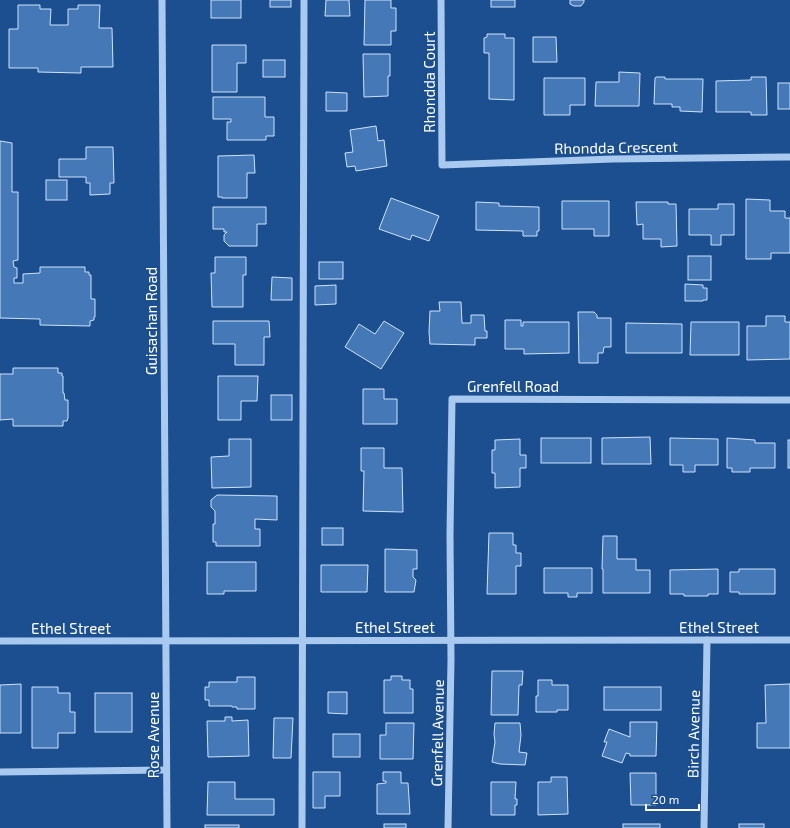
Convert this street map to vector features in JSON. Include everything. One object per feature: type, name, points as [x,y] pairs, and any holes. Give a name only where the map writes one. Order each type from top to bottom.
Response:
[{"type":"street","name":"Guisachan Road","points":[[162,0],[166,641]]},
{"type":"street","points":[[302,828],[304,0]]},
{"type":"street","name":"Rhondda Court","points":[[441,0],[442,165]]},
{"type":"street","name":"Rhondda Crescent","points":[[442,165],[613,159],[790,157]]},
{"type":"street","name":"Grenfell Road","points":[[451,640],[452,399],[790,400]]},
{"type":"street","name":"Grenfell Avenue","points":[[448,828],[451,640]]},
{"type":"street","name":"Birch Avenue","points":[[704,828],[707,640]]},
{"type":"street","name":"Ethel Street","points":[[0,641],[790,640]]},
{"type":"street","name":"Rose Avenue","points":[[166,641],[167,828]]},
{"type":"street","points":[[0,772],[166,770]]},
{"type":"building","points":[[211,0],[241,0],[241,18],[211,18]]},
{"type":"building","points":[[270,0],[291,0],[291,7],[270,7]]},
{"type":"building","points":[[326,0],[349,0],[350,16],[325,16]]},
{"type":"building","points":[[365,0],[391,0],[391,8],[396,8],[396,31],[391,31],[391,45],[364,45]]},
{"type":"building","points":[[491,0],[515,0],[515,7],[491,7]]},
{"type":"building","points":[[570,0],[584,0],[584,2],[581,6],[574,6],[570,4]]},
{"type":"building","points":[[18,5],[40,5],[40,9],[51,9],[50,25],[68,25],[68,9],[78,9],[78,5],[100,5],[99,28],[112,28],[113,67],[81,67],[81,73],[38,72],[38,68],[9,68],[9,29],[18,29]]},
{"type":"building","points":[[487,34],[505,34],[505,38],[514,38],[514,100],[489,99],[489,53],[484,53],[484,38],[487,37]]},
{"type":"building","points":[[533,37],[556,37],[557,62],[533,62]]},
{"type":"building","points":[[212,45],[246,45],[246,63],[237,63],[237,92],[212,92]]},
{"type":"building","points":[[363,54],[390,54],[388,96],[364,97]]},
{"type":"building","points":[[263,60],[285,60],[285,77],[263,77]]},
{"type":"building","points":[[619,72],[640,73],[639,106],[595,106],[596,82],[619,82]]},
{"type":"building","points":[[656,77],[665,77],[665,79],[703,79],[702,112],[680,111],[680,107],[672,107],[672,104],[654,104]]},
{"type":"building","points":[[751,77],[766,77],[767,115],[751,115],[751,112],[716,112],[716,81],[751,80]]},
{"type":"building","points":[[544,78],[585,78],[585,105],[570,105],[570,115],[544,115]]},
{"type":"building","points":[[778,83],[790,83],[790,109],[778,109]]},
{"type":"building","points":[[326,92],[347,93],[347,111],[326,111]]},
{"type":"building","points":[[213,97],[265,97],[265,117],[274,117],[274,136],[266,136],[266,140],[227,140],[227,122],[231,122],[231,119],[213,119]]},
{"type":"building","points":[[376,126],[378,141],[384,140],[387,166],[356,171],[355,166],[347,167],[345,153],[353,152],[350,130]]},
{"type":"building","points":[[0,141],[12,143],[12,192],[18,192],[18,260],[13,261],[14,267],[17,268],[17,278],[14,278],[14,283],[23,283],[23,274],[40,273],[40,267],[85,267],[85,272],[89,272],[89,275],[91,275],[91,299],[95,299],[95,317],[94,320],[90,321],[90,326],[40,325],[40,319],[0,318]]},
{"type":"building","points":[[86,147],[113,147],[114,183],[110,183],[110,194],[90,195],[90,183],[86,183],[86,177],[59,177],[59,159],[86,159]]},
{"type":"building","points":[[254,155],[255,173],[247,173],[247,198],[218,197],[218,156]]},
{"type":"building","points":[[46,180],[67,180],[67,200],[46,200]]},
{"type":"building","points":[[391,198],[439,216],[429,241],[412,235],[410,240],[379,229]]},
{"type":"building","points":[[746,199],[770,200],[770,211],[785,211],[785,218],[790,218],[790,253],[771,253],[771,259],[746,259]]},
{"type":"building","points":[[562,201],[609,201],[609,236],[594,236],[594,229],[562,229]]},
{"type":"building","points":[[476,202],[499,203],[499,206],[539,207],[539,231],[537,231],[537,236],[523,236],[523,231],[476,230]]},
{"type":"building","points":[[636,202],[668,202],[668,204],[676,204],[677,246],[661,247],[661,239],[643,239],[643,224],[637,225]]},
{"type":"building","points":[[718,204],[734,204],[734,235],[721,235],[721,245],[711,245],[711,235],[689,235],[689,209],[718,209]]},
{"type":"building","points":[[213,207],[266,207],[266,224],[257,224],[257,246],[229,246],[224,241],[224,235],[227,232],[224,232],[224,229],[213,229]]},
{"type":"building","points":[[688,256],[711,256],[711,280],[688,280]]},
{"type":"building","points":[[215,257],[246,257],[246,275],[243,275],[243,307],[212,307],[211,273],[215,273]]},
{"type":"building","points":[[319,262],[343,262],[343,279],[319,279]]},
{"type":"building","points":[[272,277],[292,278],[292,300],[271,300]]},
{"type":"building","points":[[685,284],[703,285],[703,288],[707,288],[707,300],[685,301]]},
{"type":"building","points":[[336,285],[336,304],[315,305],[315,286]]},
{"type":"building","points":[[439,302],[461,302],[462,323],[471,323],[471,315],[484,315],[487,338],[475,338],[475,345],[430,344],[430,311],[440,311]]},
{"type":"building","points":[[578,312],[594,312],[597,315],[597,318],[611,318],[611,347],[604,347],[603,353],[598,353],[598,363],[579,363]]},
{"type":"building","points":[[766,316],[785,316],[785,322],[790,322],[790,359],[747,360],[747,326],[766,326]]},
{"type":"building","points":[[505,320],[521,320],[521,326],[523,326],[523,322],[569,322],[569,353],[524,354],[524,349],[505,349]]},
{"type":"building","points":[[213,321],[269,321],[270,337],[264,337],[264,365],[235,365],[235,344],[213,344]]},
{"type":"building","points":[[384,321],[404,333],[381,369],[345,347],[359,324],[375,334]]},
{"type":"building","points":[[691,322],[739,322],[739,355],[690,355]]},
{"type":"building","points":[[626,323],[682,324],[682,353],[626,353]]},
{"type":"building","points":[[13,368],[58,368],[58,373],[62,373],[63,376],[63,393],[65,400],[68,400],[68,418],[67,421],[63,421],[63,426],[13,426],[13,419],[0,420],[0,374],[13,374]]},
{"type":"building","points":[[218,376],[258,376],[257,401],[241,401],[241,420],[218,420]]},
{"type":"building","points":[[363,389],[384,389],[384,399],[397,399],[397,424],[363,424]]},
{"type":"building","points":[[271,395],[292,395],[292,420],[271,420]]},
{"type":"building","points":[[650,437],[651,464],[602,464],[602,438]]},
{"type":"building","points":[[541,438],[591,438],[591,463],[541,463]]},
{"type":"building","points":[[670,438],[718,439],[718,465],[695,465],[695,472],[683,472],[683,465],[670,465]]},
{"type":"building","points":[[727,438],[755,440],[755,443],[775,443],[775,468],[750,468],[750,472],[732,472],[732,468],[727,468]]},
{"type":"building","points":[[229,439],[251,439],[251,487],[212,488],[211,457],[229,456]]},
{"type":"building","points":[[520,439],[520,455],[526,455],[526,468],[520,468],[520,487],[495,488],[495,473],[492,473],[492,450],[495,450],[495,440]]},
{"type":"building","points":[[788,440],[790,440],[790,468],[788,468]]},
{"type":"building","points":[[361,448],[384,448],[384,468],[402,468],[403,512],[363,511],[364,471],[361,471]]},
{"type":"building","points":[[217,495],[277,496],[277,520],[255,519],[255,529],[260,529],[260,546],[216,546],[216,542],[213,542],[215,511],[211,507],[211,500]]},
{"type":"building","points":[[322,528],[343,528],[343,545],[322,545]]},
{"type":"building","points":[[489,533],[513,533],[513,545],[516,545],[516,553],[521,553],[521,566],[516,566],[516,594],[487,594]]},
{"type":"building","points":[[603,536],[617,536],[617,559],[636,559],[636,570],[650,570],[650,593],[603,593]]},
{"type":"building","points":[[385,549],[417,550],[417,569],[413,569],[413,577],[416,580],[414,592],[385,592]]},
{"type":"building","points":[[207,562],[256,562],[256,591],[224,591],[224,594],[207,594]]},
{"type":"building","points":[[321,565],[368,565],[367,592],[321,592]]},
{"type":"building","points":[[544,568],[592,568],[592,593],[577,593],[577,597],[568,597],[568,593],[544,593]]},
{"type":"building","points":[[718,569],[718,594],[708,594],[708,596],[684,596],[684,594],[670,594],[670,570]]},
{"type":"building","points":[[739,569],[775,569],[775,594],[739,594],[739,592],[730,592],[730,572],[739,572]]},
{"type":"building","points":[[492,671],[523,671],[522,685],[519,685],[518,715],[491,715]]},
{"type":"building","points":[[391,676],[402,676],[402,680],[410,680],[410,689],[413,689],[413,713],[384,713],[384,680],[391,680]]},
{"type":"building","points":[[237,677],[255,677],[255,709],[237,709],[237,707],[232,706],[209,706],[209,700],[205,700],[205,687],[209,687],[209,682],[237,682]]},
{"type":"building","points":[[538,680],[552,680],[552,685],[568,685],[568,710],[557,710],[557,712],[536,712]]},
{"type":"building","points":[[21,684],[21,733],[0,733],[0,685]]},
{"type":"building","points":[[790,684],[790,748],[757,748],[757,723],[766,723],[765,685]]},
{"type":"building","points":[[32,687],[58,687],[58,693],[70,693],[70,712],[75,712],[75,733],[58,733],[58,748],[32,748]]},
{"type":"building","points":[[604,687],[661,687],[661,710],[604,710]]},
{"type":"building","points":[[328,692],[347,692],[347,714],[328,713]]},
{"type":"building","points":[[95,693],[132,693],[132,732],[95,732]]},
{"type":"building","points":[[225,717],[232,717],[232,721],[248,720],[249,756],[208,757],[207,721],[225,721]]},
{"type":"building","points":[[274,718],[293,718],[291,758],[273,758]]},
{"type":"building","points":[[630,722],[657,722],[656,756],[630,756],[630,754],[626,753],[622,763],[602,756],[607,742],[604,742],[609,729],[630,737]]},
{"type":"building","points":[[386,723],[414,723],[413,759],[380,759],[380,735],[386,735]]},
{"type":"building","points":[[495,723],[520,723],[521,735],[519,752],[527,753],[525,765],[500,764],[492,762],[495,742]]},
{"type":"building","points":[[333,734],[360,734],[360,757],[333,757]]},
{"type":"building","points":[[313,772],[340,772],[340,796],[325,796],[325,808],[313,808]]},
{"type":"building","points":[[383,772],[401,772],[401,783],[408,783],[410,814],[377,814],[377,784],[386,783],[386,781],[383,781]]},
{"type":"building","points":[[630,773],[656,773],[656,805],[631,805]]},
{"type":"building","points":[[551,777],[567,777],[568,814],[538,815],[538,782],[551,782]]},
{"type":"building","points":[[208,782],[235,782],[235,799],[274,799],[274,815],[207,815]]},
{"type":"building","points":[[491,782],[516,782],[515,799],[517,799],[517,805],[515,805],[515,815],[491,815]]},
{"type":"building","points":[[384,824],[406,824],[406,828],[384,828]]},
{"type":"building","points":[[623,824],[660,824],[660,828],[623,828]]},
{"type":"building","points":[[739,824],[764,824],[764,828],[739,828]]},
{"type":"building","points":[[205,825],[239,825],[239,828],[205,828]]}]
